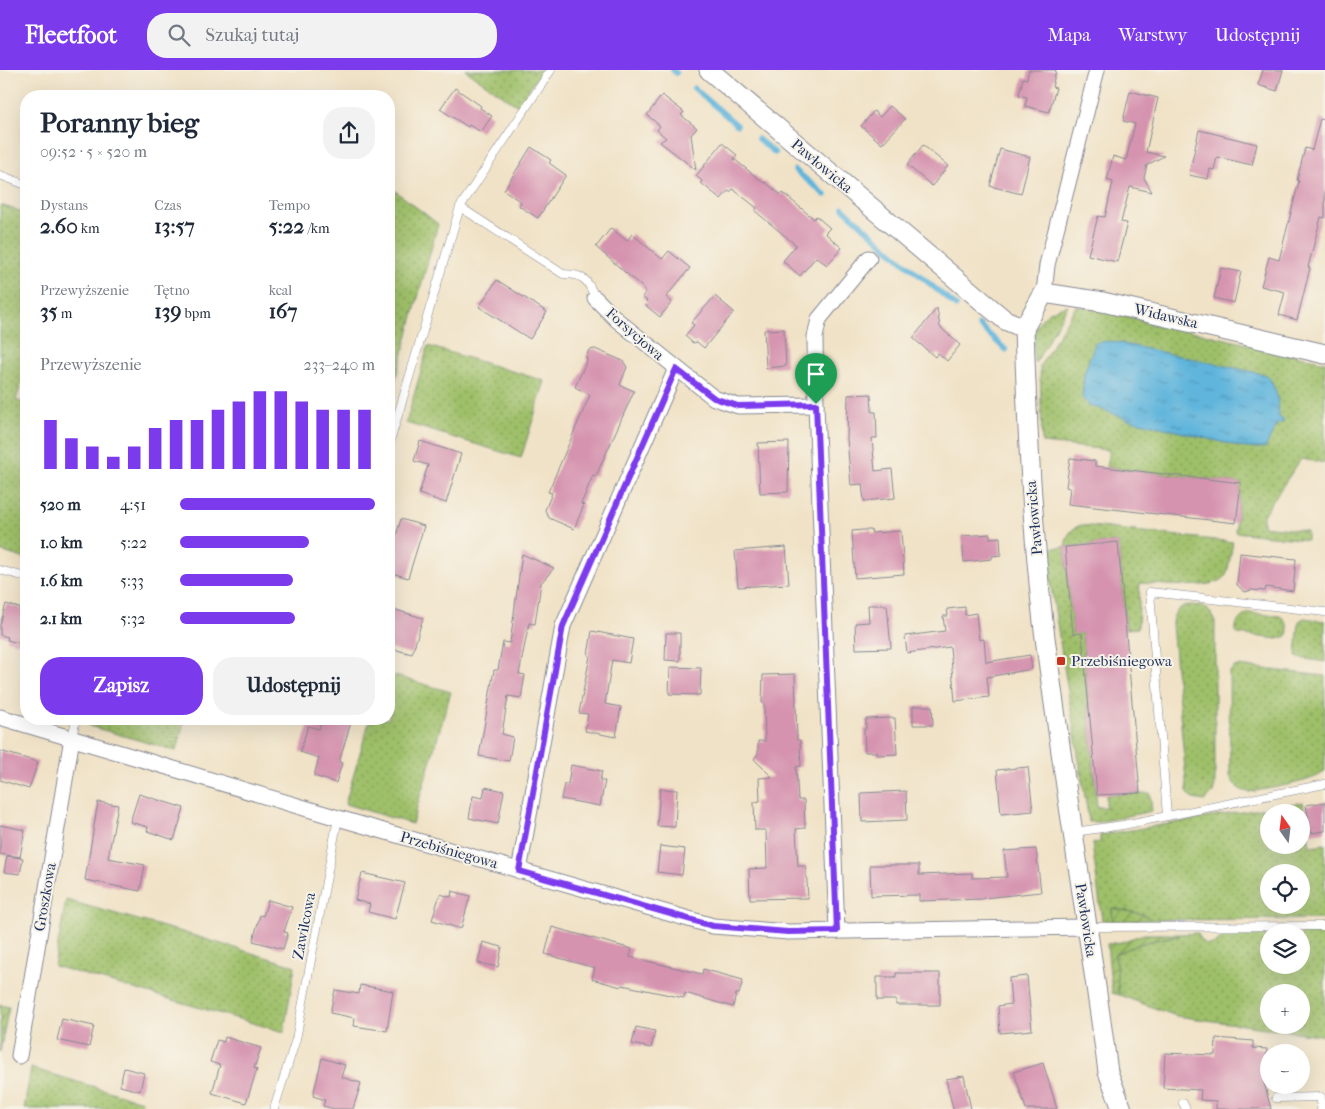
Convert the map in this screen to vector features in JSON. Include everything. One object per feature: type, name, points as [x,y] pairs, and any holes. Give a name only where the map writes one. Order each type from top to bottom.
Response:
[{"type":"street","name":"Pawłowicka","points":[[709,70],[1005,320],[1024,328],[1025,397],[1039,583],[1108,1072],[1122,1109]]},
{"type":"street","points":[[1024,328],[1044,294],[1047,265],[1097,70]]},
{"type":"street","points":[[837,931],[815,337],[819,319],[870,258]]},
{"type":"street","name":"Widawska","points":[[1044,294],[1103,302],[1325,354]]},
{"type":"street","name":"Forsycjowa","points":[[595,298],[676,369],[714,398],[738,406],[816,404]]},
{"type":"street","name":"Forsycjowa","points":[[519,871],[563,626],[676,369]]},
{"type":"street","name":"Przebiśniegowa","points":[[0,717],[20,723]]},
{"type":"street","name":"Przebiśniegowa","points":[[27,725],[338,818],[713,926],[788,932],[1087,927]]},
{"type":"street","name":"Groszkowa","points":[[19,1056],[72,738]]},
{"type":"lane","points":[[395,425],[460,207],[551,70]]},
{"type":"lane","points":[[0,175],[20,183]]},
{"type":"lane","points":[[460,207],[564,274],[576,274],[589,282],[595,298]]},
{"type":"lane","points":[[0,570],[20,575]]},
{"type":"lane","points":[[1167,816],[1150,592],[1325,612]]},
{"type":"lane","points":[[72,738],[75,725]]},
{"type":"lane","points":[[1073,832],[1123,825],[1325,784]]},
{"type":"lane","name":"Zawilcowa","points":[[274,1109],[296,1039],[338,818]]},
{"type":"lane","points":[[1087,927],[1325,926]]},
{"type":"lane","points":[[1276,1098],[1321,1098],[1321,1109]]},
{"type":"green space","points":[[465,70],[542,70],[518,106]]},
{"type":"green space","points":[[395,191],[438,224],[395,382]]},
{"type":"green space","points":[[0,205],[20,211],[20,388],[16,400],[20,402],[20,557],[0,551]]},
{"type":"green space","points":[[1068,305],[1036,362],[1034,362],[1035,332],[1042,318],[1057,308]]},
{"type":"green space","points":[[1076,306],[1325,362],[1325,463],[1301,459],[1263,515],[1263,526],[1307,531],[1307,540],[1235,532],[1241,483],[1106,467],[1109,450],[1042,443],[1040,366]]},
{"type":"green space","points":[[428,346],[545,381],[521,458],[406,423]]},
{"type":"green space","points":[[1081,525],[1233,542],[1225,577],[1219,581],[1209,584],[1185,586],[1140,583],[1138,628],[1126,629],[1118,542],[1065,547],[1070,533],[1074,528]]},
{"type":"green space","points":[[1065,547],[1073,633],[1082,633],[1097,807],[1106,807],[1106,795],[1150,793],[1152,811],[1099,822],[1089,822],[1045,549]]},
{"type":"green space","points":[[1189,605],[1205,608],[1215,620],[1215,785],[1213,793],[1205,801],[1193,799],[1187,792],[1172,624],[1173,617],[1177,611]]},
{"type":"green space","points":[[1249,613],[1280,616],[1287,625],[1287,636],[1278,639],[1237,634],[1236,627],[1238,621]]},
{"type":"green space","points":[[1304,618],[1325,621],[1325,662],[1296,656],[1299,621]]},
{"type":"green space","points":[[1234,667],[1325,676],[1325,771],[1320,775],[1301,782],[1249,792],[1235,785],[1230,776],[1229,673]]},
{"type":"green space","points":[[395,676],[451,692],[412,824],[345,804],[368,725],[395,725]]},
{"type":"green space","points":[[89,725],[183,725],[176,751]]},
{"type":"green space","points":[[1260,809],[1260,854],[1310,854],[1310,846],[1325,844],[1325,919],[1151,920],[1139,913],[1112,908],[1113,921],[1102,920],[1092,844],[1100,842],[1100,835]]},
{"type":"green space","points":[[66,900],[295,966],[284,1032],[54,966]]},
{"type":"green space","points":[[1112,908],[1139,913],[1151,920],[1113,921]]},
{"type":"green space","points":[[1198,933],[1200,940],[1207,945],[1217,943],[1224,933],[1260,933],[1260,974],[1310,974],[1310,933],[1321,933],[1325,939],[1325,1036],[1310,1034],[1310,984],[1260,984],[1260,1027],[1176,1016],[1119,995],[1115,954],[1138,944],[1179,936],[1180,934]]},
{"type":"green space","points":[[1144,934],[1180,934],[1179,936],[1146,942],[1115,954],[1119,995],[1112,993],[1107,944],[1121,942]]},
{"type":"green space","points":[[0,1005],[9,1007],[0,1052]]},
{"type":"green space","points":[[31,1068],[142,1101],[139,1109],[24,1109]]},
{"type":"water","points":[[1110,341],[1267,375],[1278,400],[1279,417],[1283,420],[1283,423],[1278,423],[1265,448],[1246,448],[1128,419],[1089,405],[1082,398],[1084,374],[1095,343]]},
{"type":"building","points":[[1029,70],[1056,70],[1052,87],[1056,88],[1049,112],[1025,106],[1027,97],[1019,95],[1023,78],[1027,79]]},
{"type":"building","points":[[1263,70],[1283,70],[1277,91],[1258,85]]},
{"type":"building","points":[[455,88],[492,116],[481,132],[469,125],[468,127],[440,109]]},
{"type":"building","points":[[1130,91],[1158,98],[1146,152],[1164,156],[1147,165],[1144,178],[1152,192],[1130,187],[1121,222],[1127,223],[1117,262],[1088,255],[1098,216],[1105,217],[1113,182],[1107,180],[1113,156],[1126,160],[1135,124],[1123,121]]},
{"type":"building","points":[[662,95],[684,112],[681,115],[697,128],[691,135],[696,170],[660,142],[666,138],[657,130],[660,126],[647,115]]},
{"type":"building","points":[[890,106],[905,119],[882,144],[861,126],[874,111],[880,117]]},
{"type":"building","points":[[1320,119],[1325,120],[1325,218],[1321,217],[1297,320],[1279,315],[1285,292],[1261,286],[1269,257],[1279,260],[1299,181],[1297,180],[1305,148],[1312,150]]},
{"type":"building","points":[[1199,130],[1257,144],[1252,165],[1217,157],[1214,170],[1210,169],[1208,179],[1189,175]]},
{"type":"building","points":[[722,143],[737,155],[734,159],[764,183],[781,195],[783,193],[814,219],[816,216],[830,228],[825,233],[842,248],[827,265],[816,257],[800,276],[783,261],[796,245],[755,211],[757,208],[733,189],[730,192],[728,191],[721,199],[701,183],[702,181],[696,176]]},
{"type":"building","points":[[923,145],[948,166],[932,186],[907,165]]},
{"type":"building","points":[[531,147],[551,160],[549,163],[566,175],[538,218],[519,206],[521,202],[504,190]]},
{"type":"building","points":[[1000,149],[1030,157],[1021,194],[990,186]]},
{"type":"building","points":[[611,228],[627,241],[632,234],[662,259],[669,251],[690,268],[666,297],[672,302],[660,317],[644,304],[647,301],[642,297],[646,292],[641,286],[596,247]]},
{"type":"building","points":[[1221,268],[1241,272],[1234,303],[1214,298]]},
{"type":"building","points":[[497,280],[547,312],[530,339],[479,307]]},
{"type":"building","points":[[715,296],[734,312],[704,348],[697,342],[693,343],[685,336],[694,325],[691,323]]},
{"type":"building","points":[[937,308],[940,327],[960,345],[947,361],[938,353],[935,357],[913,338]]},
{"type":"building","points":[[784,329],[786,366],[766,368],[764,330]]},
{"type":"building","points":[[595,349],[623,361],[627,367],[620,385],[634,391],[596,476],[593,475],[581,504],[584,505],[574,529],[549,518],[545,510],[552,493],[548,492],[590,395],[575,387],[587,360],[586,357],[589,350]]},
{"type":"building","points":[[871,394],[872,412],[876,412],[877,438],[872,438],[875,471],[892,469],[895,498],[864,501],[862,484],[851,485],[847,439],[848,395]]},
{"type":"building","points":[[420,441],[461,454],[446,503],[419,494],[428,465],[414,461]]},
{"type":"building","points":[[789,442],[788,492],[760,493],[758,443]]},
{"type":"building","points":[[1070,458],[1095,461],[1095,466],[1241,483],[1236,523],[1068,504],[1070,488],[1066,487]]},
{"type":"building","points":[[401,519],[424,526],[408,578],[395,574],[395,540]]},
{"type":"building","points":[[871,530],[872,533],[901,531],[904,574],[855,578],[852,531]]},
{"type":"building","points":[[990,534],[990,538],[1000,537],[1001,555],[992,556],[992,559],[964,562],[962,536]]},
{"type":"building","points":[[1118,542],[1140,793],[1097,795],[1082,633],[1073,634],[1065,547]]},
{"type":"building","points":[[786,547],[789,584],[738,587],[735,551]]},
{"type":"building","points":[[1240,553],[1296,559],[1293,591],[1266,587],[1265,591],[1251,590],[1245,592],[1237,585]]},
{"type":"building","points":[[522,554],[554,568],[541,583],[535,624],[529,623],[519,674],[525,675],[521,698],[508,696],[502,734],[513,737],[509,761],[479,756],[494,670],[498,670],[503,642],[510,643]]},
{"type":"building","points":[[6,604],[20,608],[20,643],[7,640],[8,637],[0,635],[0,625]]},
{"type":"building","points":[[868,605],[887,605],[891,648],[856,649],[855,623],[869,622]]},
{"type":"building","points":[[965,607],[965,615],[976,613],[979,640],[984,639],[986,662],[1030,655],[1032,669],[987,677],[989,697],[955,701],[950,647],[907,653],[905,636],[945,631],[943,616],[948,616],[947,609]]},
{"type":"building","points":[[395,610],[423,618],[412,654],[395,650]]},
{"type":"building","points":[[592,631],[633,639],[629,663],[612,660],[605,704],[621,707],[616,737],[585,731],[588,714],[579,713],[590,656],[588,655]]},
{"type":"building","points":[[666,633],[680,633],[680,661],[665,660]]},
{"type":"building","points":[[670,667],[701,668],[700,695],[669,694]]},
{"type":"building","points":[[795,674],[797,740],[800,740],[801,766],[796,767],[798,800],[804,800],[805,828],[796,829],[798,866],[806,866],[808,898],[750,899],[749,869],[767,868],[766,830],[755,830],[754,802],[760,801],[759,778],[772,777],[754,759],[758,754],[758,741],[765,741],[764,703],[762,703],[763,675]]},
{"type":"building","points":[[913,706],[932,706],[933,725],[913,725]]},
{"type":"building","points":[[895,718],[897,754],[877,755],[877,752],[865,752],[864,729],[866,729],[866,719]]},
{"type":"building","points":[[320,725],[350,725],[339,762],[342,763],[336,783],[314,776],[319,758],[300,752],[308,726],[319,729]]},
{"type":"building","points":[[0,751],[38,762],[29,789],[0,780]]},
{"type":"building","points":[[571,765],[602,771],[600,781],[605,781],[600,806],[561,799],[564,784],[568,784]]},
{"type":"building","points":[[1028,767],[1033,811],[1001,814],[997,770]]},
{"type":"building","points":[[485,787],[504,791],[498,824],[469,818],[473,796],[483,798]]},
{"type":"building","points":[[660,789],[677,790],[675,827],[657,826]]},
{"type":"building","points":[[906,791],[907,820],[862,822],[861,793]]},
{"type":"building","points":[[139,794],[184,808],[174,840],[147,831],[148,827],[130,822]]},
{"type":"building","points":[[98,802],[118,805],[108,858],[145,865],[140,891],[85,880]]},
{"type":"building","points":[[1325,802],[1325,831],[1311,833],[1310,804]]},
{"type":"building","points":[[0,825],[25,830],[20,857],[0,854]]},
{"type":"building","points":[[660,846],[685,849],[682,875],[657,872]]},
{"type":"building","points":[[1036,849],[1041,892],[983,899],[919,901],[919,895],[871,896],[870,865],[919,865],[919,875],[972,873],[972,878],[1007,877],[1004,851]]},
{"type":"building","points":[[7,856],[23,858],[20,874],[4,872]]},
{"type":"building","points":[[362,873],[405,883],[395,919],[368,912],[370,904],[355,900]]},
{"type":"building","points":[[452,891],[470,896],[461,929],[432,920],[440,894],[451,897]]},
{"type":"building","points":[[268,900],[292,907],[284,932],[288,933],[283,949],[253,941],[260,915],[263,916]]},
{"type":"building","points":[[552,927],[632,949],[630,957],[702,974],[703,969],[743,980],[739,994],[736,994],[733,1007],[685,993],[684,998],[622,985],[621,987],[592,979],[595,968],[545,954]]},
{"type":"building","points":[[483,942],[502,947],[498,967],[478,963]]},
{"type":"building","points":[[896,973],[940,973],[940,1005],[896,1005],[896,1000],[877,1000],[877,977],[896,977]]},
{"type":"building","points":[[1027,976],[1032,1030],[1000,1033],[998,1006],[1011,1004],[1009,978]]},
{"type":"building","points":[[360,985],[393,991],[387,1031],[354,1026],[355,1018],[330,1013],[335,990],[359,994]]},
{"type":"building","points":[[62,1019],[94,1026],[89,1047],[57,1040]]},
{"type":"building","points":[[636,1027],[655,1031],[651,1048],[632,1044]]},
{"type":"building","points":[[225,1037],[261,1048],[254,1068],[257,1069],[246,1103],[212,1093],[220,1065],[210,1062],[217,1040],[224,1042]]},
{"type":"building","points":[[1216,1038],[1253,1041],[1253,1048],[1260,1048],[1260,1094],[1267,1094],[1271,1109],[1216,1109],[1216,1101],[1200,1100],[1201,1090],[1163,1088],[1165,1053],[1215,1055]]},
{"type":"building","points":[[322,1058],[345,1065],[341,1077],[361,1083],[353,1109],[334,1109],[323,1106],[325,1100],[313,1096]]},
{"type":"building","points":[[1043,1063],[1057,1109],[1026,1109],[1014,1072]]},
{"type":"building","points":[[124,1068],[144,1073],[140,1091],[120,1086]]},
{"type":"building","points":[[964,1076],[971,1109],[953,1109],[946,1079]]},
{"type":"waterway","points":[[673,70],[676,73]]},
{"type":"waterway","points":[[694,88],[737,125]]},
{"type":"waterway","points":[[758,139],[775,153]]},
{"type":"waterway","points":[[795,170],[825,195]]},
{"type":"waterway","points":[[843,208],[956,306]]},
{"type":"waterway","points":[[979,325],[1006,350]]},
{"type":"place","name":"Przebiśniegowa","points":[[1061,661]]},
{"type":"route","points":[[676,369],[714,398],[738,406],[816,404],[837,931],[788,932],[713,926],[519,871],[563,626],[676,369]]}]
